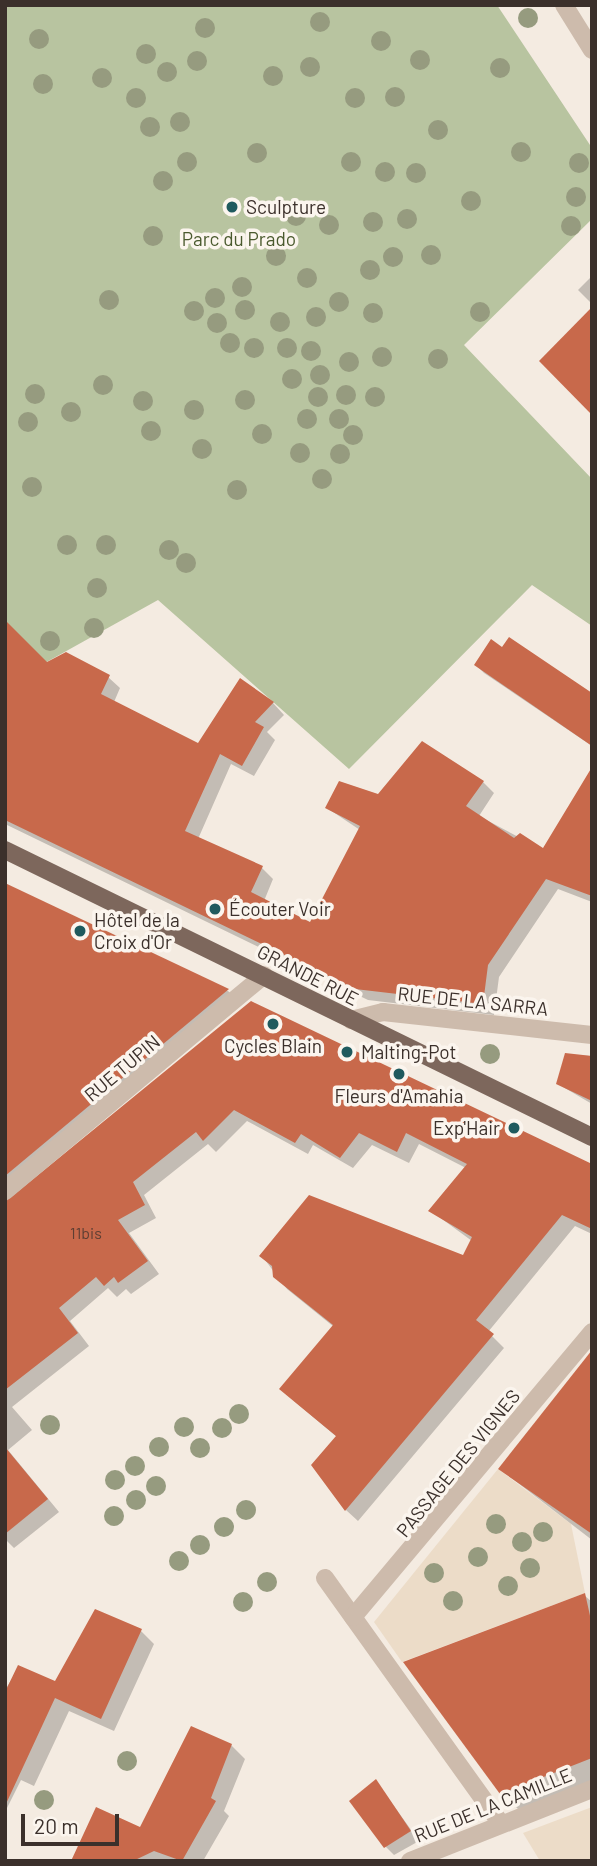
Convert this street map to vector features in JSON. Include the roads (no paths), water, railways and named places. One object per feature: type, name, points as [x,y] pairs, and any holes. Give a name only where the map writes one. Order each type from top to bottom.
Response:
[{"type":"main road","name":"GRANDE RUE","points":[[5,850],[592,1137]]},
{"type":"street","points":[[564,5],[592,50]]},
{"type":"street","name":"RUE TUPIN","points":[[5,1191],[264,975]]},
{"type":"street","name":"RUE DE LA SARRA","points":[[351,1020],[383,1012],[592,1035]]},
{"type":"street","name":"PASSAGE DES VIGNES","points":[[353,1617],[592,1332]]},
{"type":"street","points":[[325,1578],[501,1824]]},
{"type":"street","name":"RUE DE LA CAMILLE","points":[[410,1861],[592,1789]]},
{"type":"place","name":"Sculpture","points":[[232,207]]},
{"type":"place","name":"Écouter Voir","points":[[215,909]]},
{"type":"place","name":"Hôtel de la Croix d'Or","points":[[80,931]]},
{"type":"place","name":"Cycles Blain","points":[[273,1024]]},
{"type":"place","name":"Malting-Pot","points":[[347,1052]]},
{"type":"place","name":"Fleurs d'Amahia","points":[[399,1074]]},
{"type":"place","name":"Exp'Hair","points":[[514,1128]]},
{"type":"park label","name":"Parc du Prado","points":[[239,239]]}]
